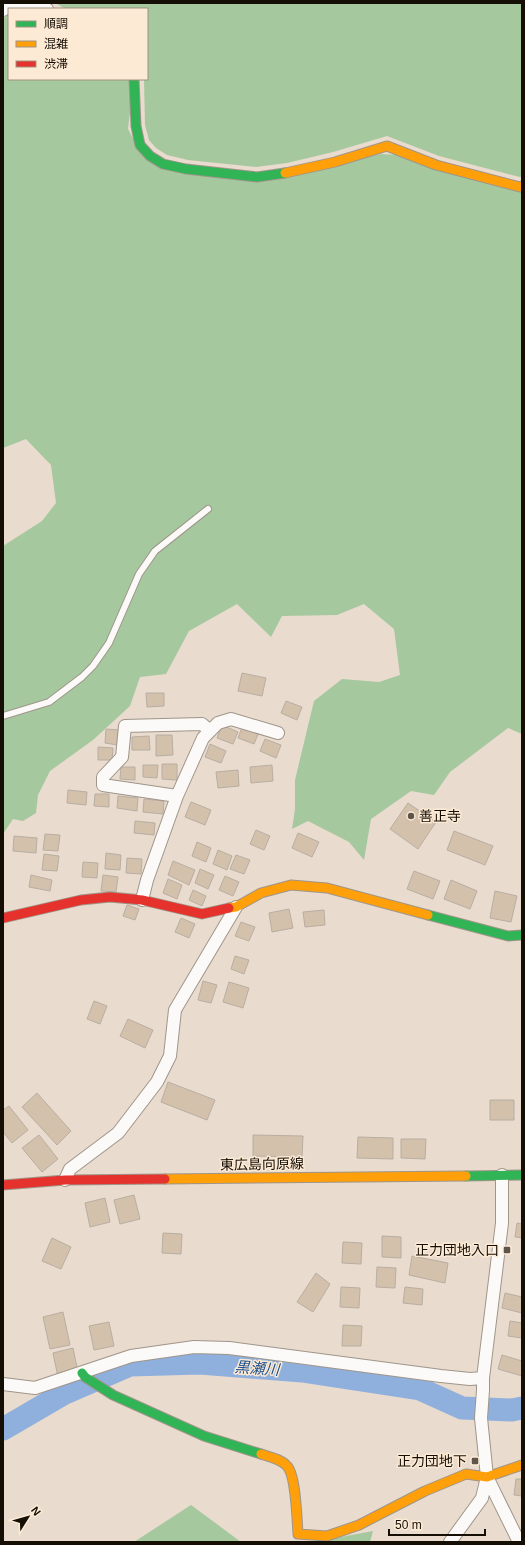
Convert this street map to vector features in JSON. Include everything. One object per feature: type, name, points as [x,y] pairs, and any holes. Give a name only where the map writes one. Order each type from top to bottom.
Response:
[{"type":"street","points":[[3,10],[13,3],[45,8]]},
{"type":"street","points":[[134,80],[136,126],[140,145],[150,156],[163,164],[186,169],[256,176],[289,172],[335,162],[387,146],[436,165],[520,187],[522,186]]},
{"type":"street","points":[[142,900],[147,880],[177,796],[203,738],[218,723],[231,719],[278,733]]},
{"type":"street","points":[[177,796],[103,785],[103,777],[122,757],[125,726],[202,724],[210,731]]},
{"type":"street","points":[[3,918],[81,900],[110,897],[142,900],[202,914],[236,907],[261,893],[291,885],[327,888],[508,936],[522,935]]},
{"type":"street","points":[[65,1180],[70,1169],[118,1134],[157,1082],[170,1056],[175,1010],[236,907]]},
{"type":"street","points":[[450,1542],[482,1498],[487,1478],[481,1418],[483,1384],[502,1224],[502,1175]]},
{"type":"street","name":"東広島向原線","points":[[3,1185],[65,1180],[522,1175]]},
{"type":"street","points":[[3,1384],[35,1388],[84,1375],[131,1356],[194,1347],[229,1348],[470,1379],[483,1384]]},
{"type":"street","points":[[84,1375],[113,1395],[204,1436],[278,1460],[288,1466],[293,1478],[298,1534],[327,1536],[359,1525],[425,1491],[466,1474],[487,1478],[522,1465]]},
{"type":"street","points":[[487,1478],[519,1542]]},
{"type":"lane","points":[[3,716],[48,702],[82,677],[93,666],[109,643],[139,574],[154,551],[208,509]]},
{"type":"green space","points":[[55,3],[522,3],[522,176],[520,177],[439,156],[387,136],[333,152],[287,163],[256,167],[188,160],[167,155],[156,148],[149,140],[145,125],[144,80],[148,80],[148,8],[64,8]]},
{"type":"green space","points":[[8,14],[8,80],[129,80],[132,96],[128,129],[137,146],[153,163],[258,181],[381,154],[398,155],[522,192],[522,734],[508,728],[450,772],[434,795],[411,791],[371,819],[364,860],[349,842],[308,821],[292,829],[295,809],[295,780],[314,701],[342,679],[379,682],[400,675],[394,629],[364,604],[337,615],[282,616],[271,637],[237,604],[189,631],[166,674],[140,677],[130,706],[93,740],[50,771],[38,795],[36,813],[23,821],[13,819],[3,834],[3,546],[42,521],[56,503],[51,465],[26,439],[3,448],[3,19]]},
{"type":"green space","points":[[191,1505],[241,1542],[134,1542]]},
{"type":"green space","points":[[373,1531],[370,1542],[314,1542]]},
{"type":"building","points":[[242,673],[266,678],[262,696],[238,691]]},
{"type":"building","points":[[146,693],[164,693],[164,706],[147,707]]},
{"type":"building","points":[[286,701],[302,707],[297,720],[281,713]]},
{"type":"building","points":[[222,725],[238,732],[233,744],[217,738]]},
{"type":"building","points":[[243,725],[259,732],[254,744],[238,738]]},
{"type":"building","points":[[106,729],[119,730],[118,745],[105,743]]},
{"type":"building","points":[[156,735],[172,735],[173,755],[156,756]]},
{"type":"building","points":[[149,736],[150,750],[132,750],[132,737]]},
{"type":"building","points":[[265,739],[281,745],[276,758],[260,751]]},
{"type":"building","points":[[210,744],[226,751],[221,763],[205,757]]},
{"type":"building","points":[[98,747],[113,748],[112,760],[98,760]]},
{"type":"building","points":[[162,764],[177,764],[177,780],[162,779]]},
{"type":"building","points":[[143,765],[158,765],[157,778],[143,777]]},
{"type":"building","points":[[272,765],[273,781],[251,783],[250,767]]},
{"type":"building","points":[[121,767],[135,767],[135,780],[120,779]]},
{"type":"building","points":[[238,770],[239,786],[218,788],[216,772]]},
{"type":"building","points":[[68,790],[87,792],[86,805],[67,803]]},
{"type":"building","points":[[95,794],[109,794],[109,807],[94,806]]},
{"type":"building","points":[[118,796],[138,798],[137,811],[117,808]]},
{"type":"building","points":[[144,799],[164,801],[163,814],[143,812]]},
{"type":"building","points":[[191,802],[211,810],[205,825],[185,817]]},
{"type":"building","points":[[408,803],[436,822],[418,849],[390,829]]},
{"type":"building","points":[[135,821],[155,823],[154,835],[134,833]]},
{"type":"building","points":[[256,830],[270,836],[264,850],[250,844]]},
{"type":"building","points":[[454,831],[493,846],[485,865],[447,850]]},
{"type":"building","points":[[298,833],[319,842],[312,857],[292,848]]},
{"type":"building","points":[[45,834],[60,835],[58,851],[43,850]]},
{"type":"building","points":[[14,836],[37,838],[36,853],[13,851]]},
{"type":"building","points":[[197,842],[211,848],[206,862],[192,856]]},
{"type":"building","points":[[218,850],[232,856],[227,870],[213,864]]},
{"type":"building","points":[[106,853],[121,855],[120,870],[105,869]]},
{"type":"building","points":[[44,854],[59,856],[57,871],[42,870]]},
{"type":"building","points":[[236,855],[250,860],[244,874],[230,869]]},
{"type":"building","points":[[127,858],[142,859],[141,874],[126,873]]},
{"type":"building","points":[[173,861],[195,870],[189,885],[168,875]]},
{"type":"building","points":[[83,862],[98,863],[97,878],[82,877]]},
{"type":"building","points":[[200,869],[214,875],[208,889],[195,883]]},
{"type":"building","points":[[414,871],[440,881],[433,899],[407,889]]},
{"type":"building","points":[[31,875],[52,880],[50,891],[29,887]]},
{"type":"building","points":[[103,875],[118,877],[116,892],[101,891]]},
{"type":"building","points":[[225,876],[239,882],[233,896],[219,890]]},
{"type":"building","points":[[168,879],[182,885],[177,899],[163,893]]},
{"type":"building","points":[[451,880],[477,891],[470,909],[444,899]]},
{"type":"building","points":[[193,890],[206,896],[202,906],[189,900]]},
{"type":"building","points":[[495,891],[517,896],[511,922],[490,918]]},
{"type":"building","points":[[127,905],[139,909],[135,920],[123,916]]},
{"type":"building","points":[[289,909],[293,928],[272,932],[269,913]]},
{"type":"building","points":[[324,910],[325,925],[305,927],[303,912]]},
{"type":"building","points":[[181,918],[195,924],[189,938],[175,932]]},
{"type":"building","points":[[241,922],[255,927],[249,941],[235,936]]},
{"type":"building","points":[[235,956],[249,960],[244,974],[231,969]]},
{"type":"building","points":[[203,981],[217,985],[211,1003],[198,1000]]},
{"type":"building","points":[[229,982],[249,988],[243,1008],[223,1002]]},
{"type":"building","points":[[94,1001],[107,1006],[100,1024],[87,1019]]},
{"type":"building","points":[[128,1019],[153,1030],[145,1048],[120,1036]]},
{"type":"building","points":[[168,1082],[215,1100],[207,1120],[161,1102]]},
{"type":"building","points":[[37,1093],[71,1131],[57,1145],[22,1107]]},
{"type":"building","points":[[490,1100],[514,1100],[514,1120],[490,1120]]},
{"type":"building","points":[[9,1106],[28,1130],[12,1143],[3,1132],[3,1110]]},
{"type":"building","points":[[39,1135],[58,1159],[42,1172],[22,1148]]},
{"type":"building","points":[[253,1135],[303,1136],[302,1157],[253,1156]]},
{"type":"building","points":[[358,1137],[393,1138],[393,1159],[357,1158]]},
{"type":"building","points":[[401,1139],[426,1139],[425,1159],[401,1158]]},
{"type":"building","points":[[134,1195],[140,1219],[120,1224],[114,1200]]},
{"type":"building","points":[[105,1198],[110,1222],[90,1227],[85,1203]]},
{"type":"building","points":[[517,1223],[522,1224],[522,1238],[515,1237]]},
{"type":"building","points":[[163,1233],[182,1234],[181,1254],[162,1253]]},
{"type":"building","points":[[382,1236],[401,1237],[401,1258],[382,1257]]},
{"type":"building","points":[[52,1238],[71,1247],[61,1269],[42,1261]]},
{"type":"building","points":[[343,1242],[362,1243],[361,1264],[342,1263]]},
{"type":"building","points":[[412,1256],[448,1263],[445,1283],[409,1275]]},
{"type":"building","points":[[377,1267],[396,1268],[395,1288],[376,1287]]},
{"type":"building","points":[[316,1273],[330,1284],[313,1312],[297,1302]]},
{"type":"building","points":[[341,1287],[360,1288],[359,1308],[340,1307]]},
{"type":"building","points":[[405,1287],[423,1289],[422,1305],[403,1303]]},
{"type":"building","points":[[505,1293],[522,1297],[522,1313],[502,1308]]},
{"type":"building","points":[[63,1312],[70,1345],[50,1349],[43,1317]]},
{"type":"building","points":[[510,1321],[522,1323],[522,1338],[508,1336]]},
{"type":"building","points":[[109,1322],[114,1346],[94,1350],[89,1326]]},
{"type":"building","points":[[343,1325],[362,1326],[361,1346],[342,1346]]},
{"type":"building","points":[[73,1348],[78,1372],[58,1377],[53,1353]]},
{"type":"building","points":[[502,1355],[522,1361],[522,1376],[498,1369]]},
{"type":"building","points":[[516,1479],[522,1479],[522,1496],[514,1495]]},
{"type":"waterway","name":"黒瀬川","points":[[3,1429],[63,1394],[130,1365],[200,1363],[302,1371],[420,1389],[462,1408],[512,1410],[522,1408]]},
{"type":"traffic: fast","points":[[134,80],[136,126],[140,145],[150,156],[163,164],[186,169],[257,177],[285,173]]},
{"type":"traffic: fast","points":[[428,915],[508,936],[522,935]]},
{"type":"traffic: fast","points":[[466,1176],[522,1175]]},
{"type":"traffic: fast","points":[[82,1373],[85,1377],[113,1395],[204,1436],[261,1454]]},
{"type":"traffic: slow","points":[[285,173],[335,162],[387,146],[436,165],[520,187],[522,186]]},
{"type":"traffic: slow","points":[[229,908],[236,907],[261,893],[291,885],[327,888],[428,915]]},
{"type":"traffic: slow","points":[[165,1179],[466,1176]]},
{"type":"traffic: slow","points":[[261,1454],[275,1458],[282,1462],[290,1471],[296,1498],[298,1534],[327,1536],[359,1525],[425,1491],[466,1474],[487,1477],[522,1465]]},
{"type":"traffic: jam","points":[[3,918],[81,900],[110,897],[142,900],[202,914],[229,908]]},
{"type":"traffic: jam","points":[[3,1185],[65,1180],[165,1179]]},
{"type":"place","name":"善正寺","points":[[411,816]]},
{"type":"place","name":"正力団地入口","points":[[507,1250]]},
{"type":"place","name":"正力団地下","points":[[475,1461]]}]
